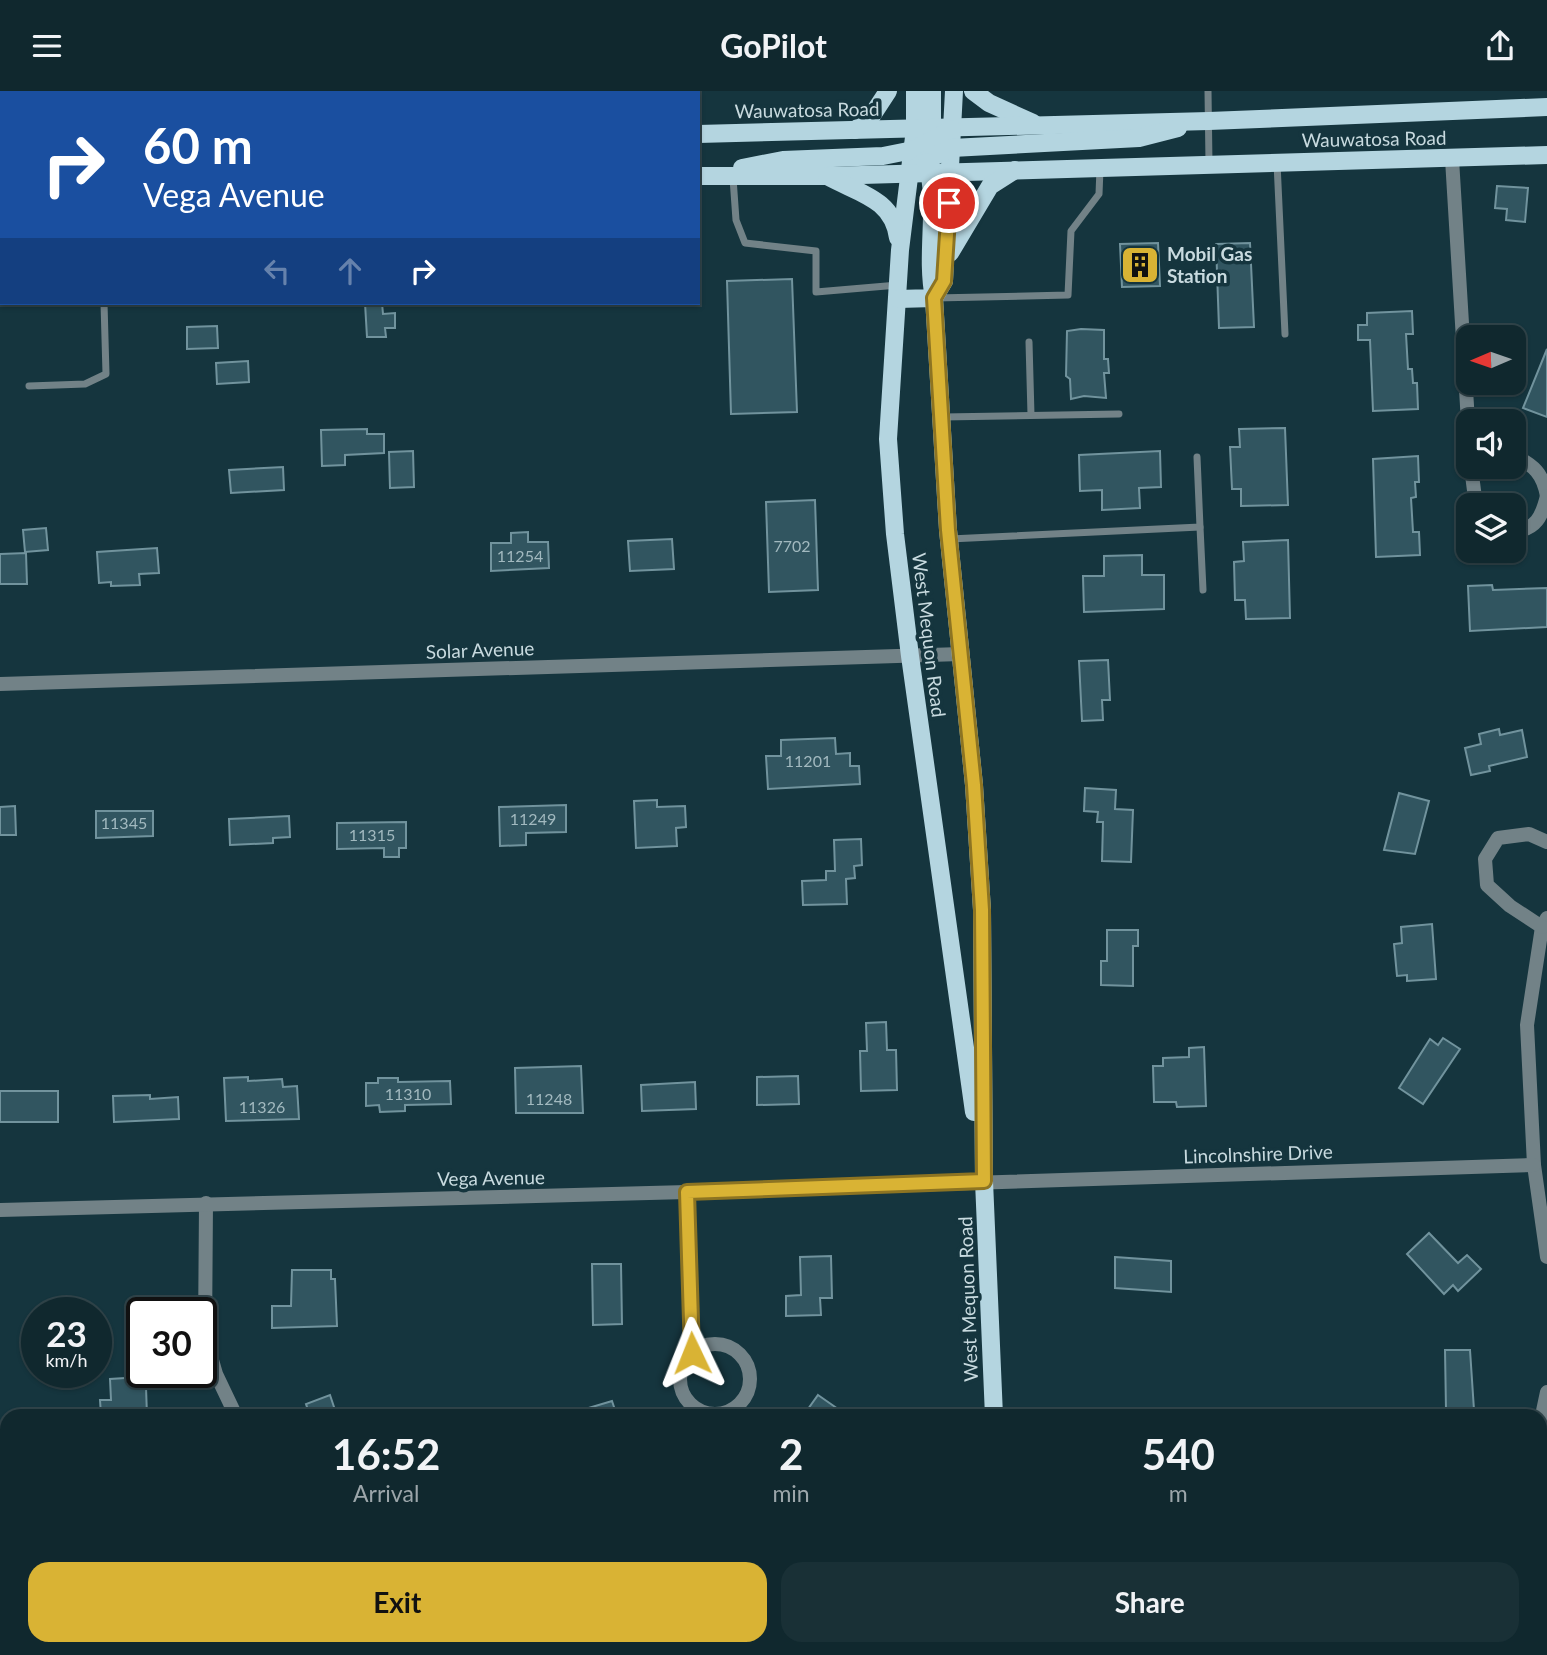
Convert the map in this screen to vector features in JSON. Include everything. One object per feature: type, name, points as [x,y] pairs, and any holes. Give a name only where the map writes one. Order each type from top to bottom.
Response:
[{"type":"main road","points":[[855,130],[869,120],[888,91]]},
{"type":"main road","name":"West Mequon Road","points":[[915,91],[928,149],[900,250],[888,439],[895,534],[910,656],[984,1181]]},
{"type":"main road","points":[[899,292],[934,298],[930,275],[932,202],[928,149],[932,91]]},
{"type":"main road","name":"West Mequon Road","points":[[928,149],[954,127],[954,91]]},
{"type":"main road","points":[[973,91],[989,103],[1039,125]]},
{"type":"main road","name":"Wauwatosa Road","points":[[954,127],[1209,121],[1547,107]]},
{"type":"main road","points":[[700,176],[783,160],[883,156],[928,149],[1139,138],[1209,121]]},
{"type":"main road","name":"Wauwatosa Road","points":[[700,134],[855,130],[928,149]]},
{"type":"main road","points":[[700,176],[827,176],[928,149]]},
{"type":"main road","name":"West Mequon Road","points":[[928,149],[951,170],[944,281],[934,298],[949,539],[974,785],[982,910],[984,1181],[994,1409]]},
{"type":"main road","name":"Wauwatosa Road","points":[[951,170],[1547,155]]},
{"type":"main road","points":[[946,259],[985,192],[999,178],[1017,169]]},
{"type":"main road","points":[[827,176],[864,193],[889,210],[897,231],[900,250]]},
{"type":"street","points":[[1452,159],[1467,409]]},
{"type":"street","points":[[1526,461],[1532,464],[1546,480],[1547,496],[1542,517],[1526,530]]},
{"type":"street","name":"Solar Avenue","points":[[0,684],[961,654]]},
{"type":"street","points":[[1547,842],[1529,834],[1498,838],[1485,859],[1487,885],[1510,906],[1544,922],[1527,1025],[1534,1165],[1547,1257]]},
{"type":"street","name":"Lincolnshire Drive","points":[[984,1181],[1534,1165]]},
{"type":"street","name":"Vega Avenue","points":[[0,1210],[687,1192],[984,1181]]},
{"type":"street","points":[[687,1192],[692,1353]]},
{"type":"street","points":[[206,1203],[205,1336],[216,1374],[233,1409]]},
{"type":"street","points":[[700,1409],[689,1402],[683,1393],[681,1371],[692,1353],[702,1346],[726,1346],[745,1360],[750,1384],[739,1405],[730,1409]]},
{"type":"lane","points":[[1208,91],[1209,163]]},
{"type":"lane","points":[[1277,163],[1285,334]]},
{"type":"lane","points":[[934,298],[1068,295],[1071,231],[1099,194],[1100,167]]},
{"type":"lane","points":[[733,176],[736,219],[745,243],[816,251],[816,292],[899,292]]},
{"type":"lane","points":[[29,386],[85,384],[106,374],[104,305]]},
{"type":"lane","points":[[1029,342],[1031,415]]},
{"type":"lane","points":[[942,417],[1119,414]]},
{"type":"lane","points":[[1197,457],[1203,590]]},
{"type":"lane","points":[[949,539],[1200,527]]},
{"type":"building","points":[[1497,186],[1528,188],[1525,222],[1506,220],[1507,209],[1495,208]]},
{"type":"building","name":"Mobil Gas Station","points":[[1158,243],[1160,286],[1122,287],[1120,244]]},
{"type":"building","points":[[1250,243],[1254,327],[1219,328],[1216,244]]},
{"type":"building","points":[[792,279],[797,412],[731,414],[727,281]]},
{"type":"building","points":[[365,305],[382,305],[383,314],[395,313],[395,328],[385,328],[386,337],[367,337]]},
{"type":"building","points":[[1412,311],[1413,334],[1406,334],[1408,369],[1412,369],[1413,383],[1417,383],[1418,409],[1373,411],[1370,340],[1358,340],[1358,325],[1367,325],[1367,313]]},
{"type":"building","points":[[217,326],[218,348],[187,349],[187,327]]},
{"type":"building","points":[[1104,330],[1104,359],[1108,359],[1109,373],[1104,373],[1106,398],[1084,396],[1071,399],[1070,379],[1066,376],[1067,331]]},
{"type":"building","points":[[1547,349],[1547,417],[1523,408]]},
{"type":"building","points":[[248,361],[249,382],[217,384],[216,363]]},
{"type":"building","points":[[1285,428],[1288,505],[1241,506],[1241,489],[1232,489],[1230,447],[1240,447],[1239,429]]},
{"type":"building","points":[[367,429],[367,434],[384,434],[384,453],[345,455],[345,465],[322,466],[321,430]]},
{"type":"building","points":[[413,451],[414,487],[390,488],[389,452]]},
{"type":"building","points":[[1160,451],[1161,487],[1139,488],[1140,508],[1102,510],[1102,490],[1080,491],[1079,455]]},
{"type":"building","points":[[1418,456],[1419,482],[1415,482],[1416,497],[1411,498],[1413,532],[1419,532],[1420,555],[1376,557],[1373,459]]},
{"type":"building","points":[[283,467],[284,490],[231,493],[229,470]]},
{"type":"building","points":[[815,500],[818,590],[769,592],[766,502]]},
{"type":"building","points":[[46,528],[48,550],[25,552],[23,530]]},
{"type":"building","points":[[528,532],[528,542],[548,542],[549,568],[491,571],[491,543],[511,543],[511,533]]},
{"type":"building","points":[[672,539],[674,569],[630,571],[628,541]]},
{"type":"building","points":[[1288,540],[1290,618],[1246,619],[1245,600],[1235,600],[1234,562],[1244,561],[1243,542]]},
{"type":"building","points":[[157,548],[159,573],[139,574],[140,585],[111,586],[111,582],[99,583],[97,552]]},
{"type":"building","points":[[26,553],[27,584],[0,584],[0,554]]},
{"type":"building","points":[[1142,555],[1142,575],[1164,575],[1164,609],[1084,612],[1083,576],[1104,576],[1104,556]]},
{"type":"building","points":[[1492,585],[1493,590],[1547,588],[1547,627],[1470,631],[1468,586]]},
{"type":"building","points":[[1108,660],[1110,700],[1102,700],[1103,720],[1082,721],[1079,661]]},
{"type":"building","points":[[1499,729],[1500,735],[1522,730],[1527,757],[1489,766],[1490,771],[1471,775],[1465,748],[1481,744],[1479,734]]},
{"type":"building","points":[[835,738],[836,754],[850,753],[850,766],[859,766],[860,784],[768,789],[766,756],[781,756],[781,740]]},
{"type":"building","points":[[1085,788],[1116,790],[1115,809],[1133,810],[1131,862],[1102,861],[1103,822],[1097,822],[1098,812],[1084,811]]},
{"type":"building","points":[[1399,793],[1429,801],[1415,854],[1384,850]]},
{"type":"building","points":[[657,800],[657,807],[685,806],[686,827],[676,828],[677,846],[636,848],[634,801]]},
{"type":"building","points":[[566,805],[566,832],[526,833],[526,845],[500,846],[499,807]]},
{"type":"building","points":[[15,806],[16,835],[0,835],[0,807]]},
{"type":"building","points":[[96,811],[153,811],[153,836],[96,838]]},
{"type":"building","points":[[289,816],[290,837],[273,838],[273,843],[230,845],[229,819]]},
{"type":"building","points":[[406,822],[406,848],[399,848],[399,857],[384,857],[384,848],[337,849],[337,823]]},
{"type":"building","points":[[861,839],[862,865],[854,866],[855,878],[846,879],[847,904],[803,905],[802,881],[826,880],[826,871],[835,871],[834,840]]},
{"type":"building","points":[[1432,924],[1436,979],[1407,981],[1407,975],[1397,976],[1394,944],[1402,943],[1401,927]]},
{"type":"building","points":[[1107,930],[1138,930],[1138,946],[1133,946],[1133,986],[1101,985],[1101,961],[1107,961]]},
{"type":"building","points":[[886,1022],[887,1050],[896,1050],[897,1090],[861,1091],[860,1051],[867,1051],[866,1023]]},
{"type":"building","points":[[1443,1038],[1460,1049],[1423,1104],[1399,1088],[1430,1039],[1438,1045]]},
{"type":"building","points":[[1204,1047],[1206,1106],[1177,1107],[1176,1102],[1154,1102],[1153,1066],[1163,1066],[1163,1058],[1189,1057],[1189,1048]]},
{"type":"building","points":[[581,1066],[583,1113],[516,1113],[515,1068]]},
{"type":"building","points":[[798,1076],[799,1104],[757,1105],[757,1077]]},
{"type":"building","points":[[248,1077],[248,1081],[282,1079],[283,1087],[297,1086],[299,1119],[226,1121],[224,1078]]},
{"type":"building","points":[[378,1078],[398,1078],[398,1082],[450,1081],[451,1104],[405,1105],[405,1111],[380,1112],[379,1105],[366,1106],[366,1083],[378,1083]]},
{"type":"building","points":[[695,1082],[696,1109],[642,1111],[641,1085]]},
{"type":"building","points":[[0,1091],[58,1091],[58,1122],[0,1122]]},
{"type":"building","points":[[150,1095],[150,1099],[178,1097],[179,1119],[114,1122],[113,1096]]},
{"type":"building","points":[[1429,1233],[1458,1263],[1467,1255],[1481,1269],[1458,1291],[1453,1285],[1444,1294],[1407,1254]]},
{"type":"building","points":[[831,1256],[832,1298],[820,1298],[821,1315],[786,1316],[786,1296],[801,1295],[800,1257]]},
{"type":"building","points":[[1115,1257],[1171,1261],[1171,1292],[1115,1288]]},
{"type":"building","points":[[592,1264],[621,1264],[622,1324],[593,1325]]},
{"type":"building","points":[[292,1270],[331,1270],[331,1279],[335,1279],[337,1326],[272,1328],[272,1306],[291,1306]]},
{"type":"building","points":[[1445,1350],[1470,1350],[1474,1409],[1446,1409]]},
{"type":"building","points":[[126,1378],[126,1388],[146,1388],[147,1409],[101,1409],[100,1400],[111,1400],[112,1379]]},
{"type":"building","points":[[330,1395],[335,1409],[308,1409],[306,1404]]},
{"type":"building","points":[[818,1395],[838,1409],[808,1409]]},
{"type":"building","points":[[612,1401],[615,1409],[585,1409]]},
{"type":"place","name":"Mobil Gas Station","points":[[1140,265]]},
{"type":"route","points":[[692,1353],[687,1192],[984,1181],[982,910],[974,785],[948,530],[934,298],[944,281],[949,203]]}]
